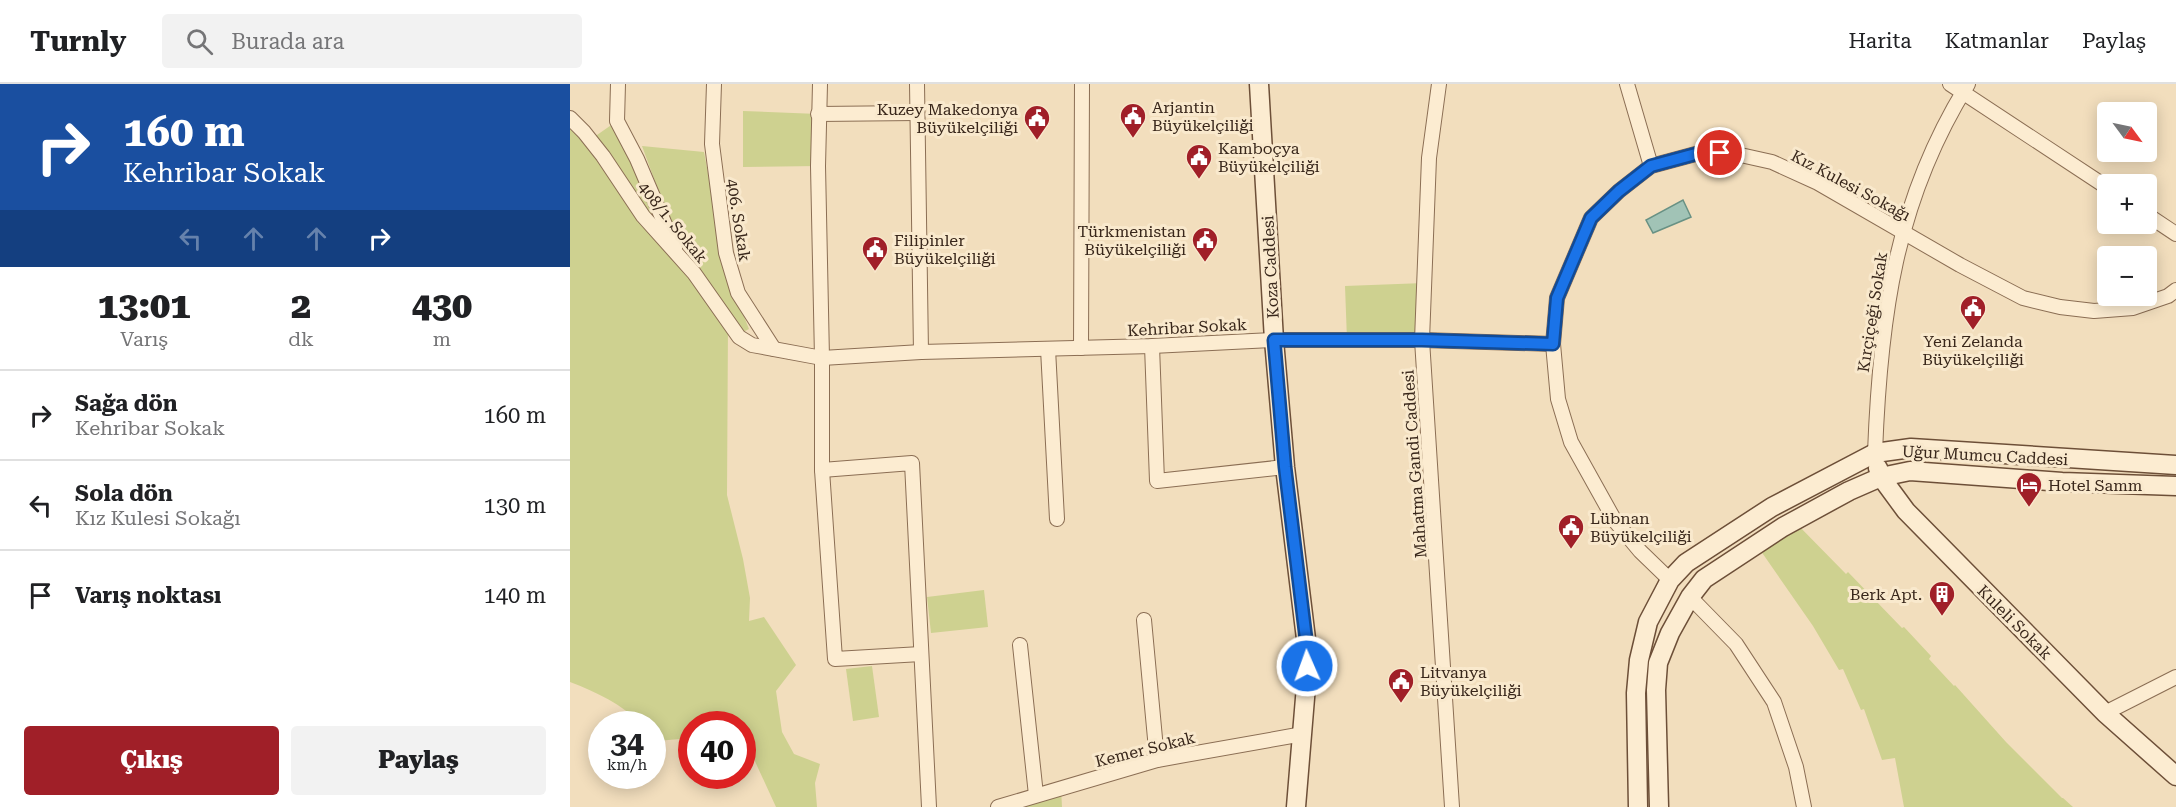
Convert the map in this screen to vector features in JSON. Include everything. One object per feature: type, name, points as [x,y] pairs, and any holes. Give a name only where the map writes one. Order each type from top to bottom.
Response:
[{"type":"main road","name":"Koza Caddesi","points":[[1259,84],[1274,340],[1285,467],[1307,647],[1303,734],[1296,807]]},
{"type":"main road","name":"Uğur Mumcu Caddesi","points":[[1638,807],[1636,693],[1639,660],[1648,622],[1670,580],[1686,563],[1772,507],[1875,453],[1911,448],[2176,465]]},
{"type":"main road","name":"Kuleli Sokak","points":[[1875,453],[1881,477],[1906,511],[2105,713],[2176,776]]},
{"type":"main road","name":"Uğur Mumcu Caddesi","points":[[1659,807],[1656,690],[1658,663],[1670,633],[1690,597],[1704,579],[1783,527],[1849,491],[1881,477],[1910,471],[2062,482],[2176,486]]},
{"type":"street","points":[[618,84],[617,121],[637,159],[678,255]]},
{"type":"street","name":"406. Sokak","points":[[714,84],[712,144],[726,253],[738,293],[774,349]]},
{"type":"street","points":[[820,84],[818,166],[822,470],[835,659],[921,654]]},
{"type":"street","points":[[917,84],[921,352]]},
{"type":"street","points":[[1081,348],[1082,84]]},
{"type":"street","name":"Mahatma Gandi Caddesi","points":[[1439,84],[1429,158],[1422,340],[1452,807]]},
{"type":"street","points":[[1627,84],[1651,166]]},
{"type":"street","points":[[1950,84],[1966,88],[2097,180]]},
{"type":"street","name":"Kırçiçeği Sokak","points":[[1875,453],[1877,386],[1888,296],[1903,230],[1926,164],[1966,88]]},
{"type":"street","points":[[818,114],[916,113]]},
{"type":"street","name":"408/1. Sokak","points":[[570,118],[603,156],[643,216],[700,281],[739,337],[752,345]]},
{"type":"street","name":"Kız Kulesi Sokağı","points":[[1670,580],[1640,551],[1615,521],[1570,442],[1558,399],[1553,344],[1557,298],[1591,218],[1619,191],[1651,166],[1703,152],[1736,154],[1772,162],[1818,183],[1903,230],[1960,265],[2023,298],[2060,307],[2094,311],[2133,308],[2168,296],[2176,290]]},
{"type":"street","points":[[2157,221],[2176,234]]},
{"type":"street","name":"Kehribar Sokak","points":[[752,345],[822,358],[921,352],[1152,346],[1274,340],[1422,340],[1553,344]]},
{"type":"street","points":[[1152,346],[1157,480],[1285,467]]},
{"type":"street","points":[[1048,349],[1057,519]]},
{"type":"street","points":[[822,470],[912,463],[929,807]]},
{"type":"street","points":[[1690,597],[1736,644],[1774,702],[1796,767],[1804,807]]},
{"type":"street","points":[[1144,620],[1157,760]]},
{"type":"street","points":[[1020,645],[1036,795]]},
{"type":"street","points":[[2105,713],[2176,677]]},
{"type":"street","name":"Kemer Sokak","points":[[998,807],[1157,760],[1303,734]]},
{"type":"green space","points":[[743,111],[818,114],[818,166],[743,167]]},
{"type":"green space","points":[[570,118],[584,132],[597,135],[617,121],[667,226],[728,324],[727,495],[750,598],[749,621],[764,617],[796,665],[776,691],[782,732],[794,754],[820,764],[815,783],[817,807],[776,807],[756,764],[756,711],[678,711],[678,739],[666,740],[666,711],[627,711],[608,699],[570,682]]},
{"type":"green space","points":[[642,146],[704,152],[727,274],[749,329],[741,333],[681,244],[668,217]]},
{"type":"green space","points":[[1424,283],[1422,340],[1347,340],[1345,286]]},
{"type":"green space","points":[[1794,521],[1902,628],[1904,627],[1931,656],[1929,659],[2006,742],[2073,807],[1904,807],[1895,758],[1882,760],[1864,709],[1861,710],[1843,669],[1839,670],[1813,626],[1756,544]]},
{"type":"green space","points":[[984,590],[988,627],[931,633],[927,597]]},
{"type":"green space","points":[[872,666],[879,717],[853,721],[846,669]]},
{"type":"green space","points":[[1061,788],[1062,807],[998,807]]},
{"type":"shaded area","points":[[1683,200],[1691,217],[1653,233],[1646,220]]},
{"type":"place","name":"Arjantin Büyükelçiliği","points":[[1133,139]]},
{"type":"place","name":"Kuzey Makedonya Büyükelçiliği","points":[[1037,141]]},
{"type":"place","name":"Kamboçya Büyükelçiliği","points":[[1199,180]]},
{"type":"place","name":"Türkmenistan Büyükelçiliği","points":[[1205,263]]},
{"type":"place","name":"Filipinler Büyükelçiliği","points":[[875,272]]},
{"type":"place","name":"Yeni Zelanda Büyükelçiliği","points":[[1973,331]]},
{"type":"place","name":"Hotel Samm","points":[[2029,508]]},
{"type":"place","name":"Lübnan Büyükelçiliği","points":[[1571,550]]},
{"type":"place","name":"Berk Apt.","points":[[1942,617]]},
{"type":"place","name":"Litvanya Büyükelçiliği","points":[[1401,704]]},
{"type":"route","points":[[1307,666],[1307,647],[1285,467],[1274,340],[1422,340],[1553,344],[1557,298],[1591,218],[1619,191],[1651,166],[1703,152],[1720,153]]}]
